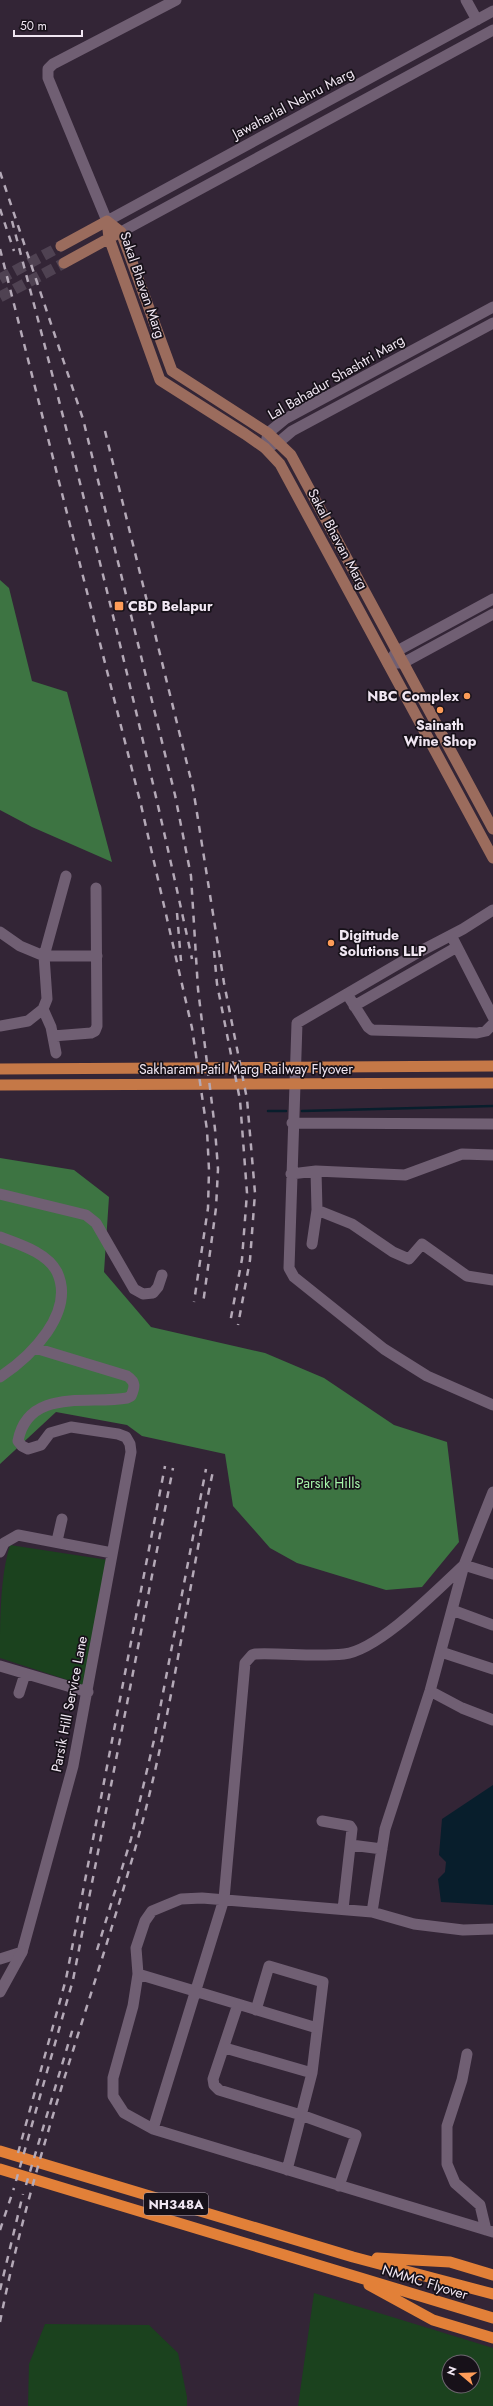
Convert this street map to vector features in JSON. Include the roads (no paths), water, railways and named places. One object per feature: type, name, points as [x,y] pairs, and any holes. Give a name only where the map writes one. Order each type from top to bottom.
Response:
[{"type":"highway","name":"NH348A","points":[[0,2151],[353,2257]]},
{"type":"highway","name":"NH348A","points":[[0,2169],[348,2274]]},
{"type":"highway","points":[[353,2257],[450,2262],[493,2275]]},
{"type":"highway","name":"NMMC Flyover","points":[[353,2257],[493,2294]]},
{"type":"highway","points":[[348,2274],[432,2320],[493,2338]]},
{"type":"highway","name":"NMMC Flyover","points":[[348,2274],[493,2318]]},
{"type":"main road","name":"Sakal Bhavan Marg","points":[[107,221],[121,232],[172,371],[268,433],[279,442],[291,456],[493,829]]},
{"type":"main road","name":"Sakal Bhavan Marg","points":[[107,221],[109,238],[160,380],[265,448],[280,464],[493,858]]},
{"type":"main road","points":[[61,246],[107,221]]},
{"type":"main road","points":[[64,262],[121,232]]},
{"type":"main road","name":"Sakharam Patil Marg Railway Flyover","points":[[0,1069],[493,1066]]},
{"type":"main road","name":"Sakharam Patil Marg Railway Flyover","points":[[0,1085],[493,1083]]},
{"type":"street","points":[[107,221],[48,78],[48,69],[53,64],[176,0]]},
{"type":"street","points":[[466,0],[477,20]]},
{"type":"street","name":"Jawaharlal Nehru Marg","points":[[107,221],[493,11]]},
{"type":"street","points":[[121,232],[493,30]]},
{"type":"street","name":"Lal Bahadur Shashtri Marg","points":[[265,448],[268,433],[285,420],[493,307]]},
{"type":"street","name":"Lal Bahadur Shashtri Marg","points":[[265,448],[279,442],[292,431],[493,323]]},
{"type":"street","points":[[388,663],[397,650],[493,599]]},
{"type":"street","points":[[388,663],[403,663],[493,614]]},
{"type":"street","points":[[0,1026],[28,1021],[43,1009],[47,999],[44,956],[66,876]]},
{"type":"street","points":[[53,1036],[91,1033],[95,1031],[97,1026],[96,888]]},
{"type":"street","points":[[493,910],[297,1023],[292,1123],[289,1268],[294,1277],[384,1349],[427,1376],[493,1405]]},
{"type":"street","points":[[0,932],[20,946],[44,956],[97,956]]},
{"type":"street","points":[[452,935],[493,1017]]},
{"type":"street","points":[[354,1006],[458,947]]},
{"type":"street","points":[[347,994],[368,1027],[372,1030],[477,1033],[486,1030],[493,1024]]},
{"type":"street","points":[[43,1009],[53,1036],[56,1053]]},
{"type":"street","points":[[292,1123],[493,1124]]},
{"type":"street","points":[[291,1174],[316,1171],[404,1175],[462,1154],[493,1155]]},
{"type":"street","points":[[312,1244],[317,1210],[316,1171]]},
{"type":"street","points":[[0,1194],[86,1215],[96,1223],[134,1289],[143,1294],[153,1293],[158,1287],[162,1275]]},
{"type":"street","points":[[317,1210],[352,1224],[393,1252],[409,1259],[422,1244],[467,1276],[493,1280]]},
{"type":"street","points":[[0,1237],[31,1250],[45,1258],[56,1271],[60,1283],[58,1310],[53,1323],[35,1348],[0,1377]]},
{"type":"street","name":"Parsik Hill Service Lane","points":[[0,1992],[22,1952],[71,1774],[88,1692],[130,1458],[130,1444],[126,1437],[118,1434],[71,1427],[50,1433],[41,1445],[34,1448],[28,1449],[22,1446],[18,1441],[23,1426],[31,1416],[49,1404],[68,1400],[122,1399],[131,1396],[135,1387],[134,1382],[127,1376],[35,1348]]},
{"type":"street","points":[[372,1912],[385,1829],[430,1691],[464,1565],[493,1492]]},
{"type":"street","points":[[57,1541],[62,1519]]},
{"type":"street","points":[[0,1552],[10,1538],[18,1535],[57,1541],[112,1553]]},
{"type":"street","points":[[464,1565],[493,1574]]},
{"type":"street","points":[[153,2129],[224,1899],[243,1670],[248,1658],[261,1654],[345,1654],[369,1645],[420,1606],[464,1565]]},
{"type":"street","points":[[452,1610],[493,1625]]},
{"type":"street","points":[[441,1652],[493,1669]]},
{"type":"street","points":[[0,1666],[88,1692]]},
{"type":"street","points":[[19,1693],[25,1674]]},
{"type":"street","points":[[430,1691],[462,1708],[493,1720]]},
{"type":"street","points":[[322,1821],[350,1826],[352,1829],[343,1909]]},
{"type":"street","points":[[351,1845],[382,1849]]},
{"type":"street","points":[[490,2231],[153,2129],[124,2113],[114,2096],[113,2078],[133,2006],[138,1974],[136,1948],[145,1921],[152,1911],[182,1899],[224,1899],[343,1909],[372,1912],[414,1924],[463,1930],[493,1929]]},
{"type":"street","points":[[0,1959],[22,1952]]},
{"type":"street","points":[[256,2010],[269,1966],[323,1982],[312,2073],[287,2170]]},
{"type":"street","points":[[138,1974],[317,2028]]},
{"type":"street","points":[[238,2004],[225,2048],[213,2079],[216,2088],[301,2115],[356,2135],[339,2186]]},
{"type":"street","points":[[225,2048],[312,2073]]},
{"type":"street","points":[[466,2054],[462,2080],[447,2126],[447,2164],[455,2183],[480,2205],[490,2231]]},
{"type":"water","points":[[493,1785],[493,1905],[441,1902],[438,1879],[445,1872],[446,1862],[439,1855],[442,1819]]},
{"type":"waterway","points":[[302,1111],[493,1106]]},
{"type":"waterway","points":[[268,1111],[286,1111]]},
{"type":"tunnel","points":[[0,279],[61,246]]},
{"type":"tunnel","points":[[0,297],[64,263]]},
{"type":"railway","points":[[0,172],[83,419],[175,795],[191,876],[198,989],[215,1129],[218,1169],[216,1208],[203,1304]]},
{"type":"railway","points":[[0,209],[14,251]]},
{"type":"railway","points":[[12,221],[60,405],[129,682],[192,959]]},
{"type":"railway","points":[[0,249],[141,805],[192,1028],[207,1130],[209,1170],[208,1208],[194,1302]]},
{"type":"railway","points":[[105,431],[193,788],[224,983],[247,1099],[255,1193],[250,1260],[238,1325]]},
{"type":"railway","points":[[177,913],[181,961]]},
{"type":"railway","points":[[214,951],[217,984],[240,1100],[247,1193],[242,1259],[230,1323]]},
{"type":"railway","points":[[18,2153],[66,1979],[165,1466]]},
{"type":"railway","points":[[16,2181],[73,1980],[173,1468]]},
{"type":"railway","points":[[97,1950],[131,1839],[154,1740],[206,1469]]},
{"type":"railway","points":[[0,2322],[13,2261],[29,2200],[64,2080],[120,1902],[149,1796],[160,1750],[213,1471]]},
{"type":"railway","points":[[26,2185],[73,2028]]},
{"type":"railway","points":[[0,2230],[14,2188]]},
{"type":"railway","points":[[0,2290],[23,2194]]},
{"type":"place","name":"CBD Belapur","points":[[119,606]]},
{"type":"place","name":"NBC Complex","points":[[467,696]]},
{"type":"place","name":"Sainath Wine Shop","points":[[440,710]]},
{"type":"place","name":"Digittude Solutions LLP","points":[[331,943]]},
{"type":"park label","name":"Parsik Hills","points":[[328,1483]]}]
